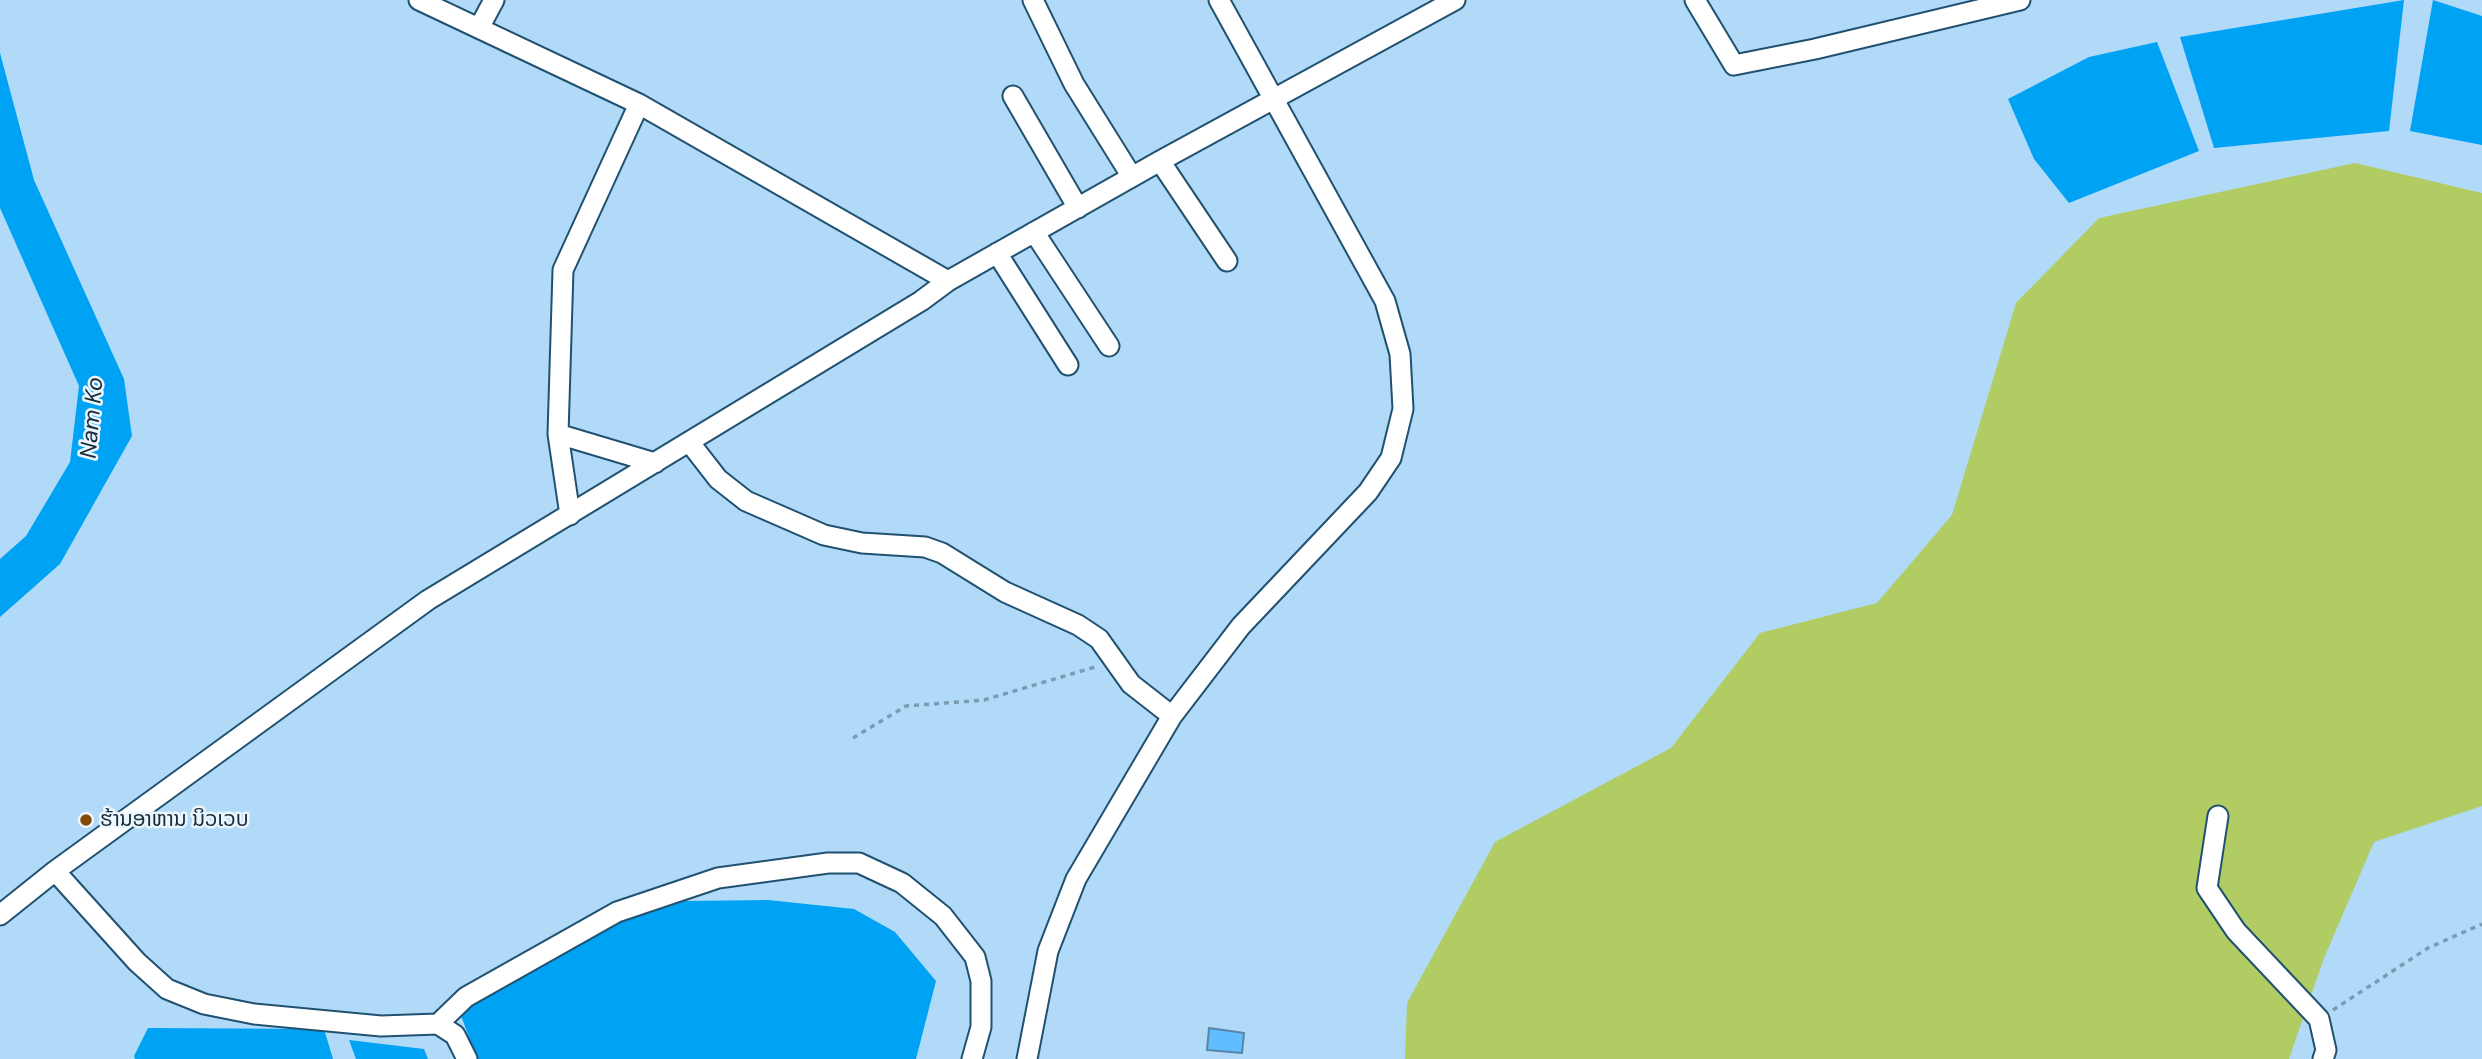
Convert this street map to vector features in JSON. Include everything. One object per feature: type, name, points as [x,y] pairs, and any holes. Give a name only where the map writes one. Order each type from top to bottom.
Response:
[{"type":"street","points":[[419,0],[639,104],[948,281]]},
{"type":"street","points":[[479,28],[494,0]]},
{"type":"street","points":[[1033,0],[1074,84],[1132,177]]},
{"type":"street","points":[[1027,1059],[1048,951],[1076,879],[1172,716],[1241,626],[1368,492],[1391,458],[1403,408],[1401,354],[1385,301],[1219,0]]},
{"type":"street","points":[[0,915],[55,871],[428,600],[690,443],[921,301],[948,281],[1160,161],[1455,0]]},
{"type":"street","points":[[1695,0],[1734,65],[1815,49],[2020,0]]},
{"type":"street","points":[[1013,96],[1078,208]]},
{"type":"street","points":[[570,515],[558,434],[563,270],[639,104]]},
{"type":"street","points":[[1160,161],[1227,261]]},
{"type":"street","points":[[1034,232],[1109,346]]},
{"type":"street","points":[[997,254],[1068,365]]},
{"type":"street","points":[[558,434],[655,463]]},
{"type":"street","points":[[690,443],[718,479],[746,501],[824,535],[862,543],[925,547],[942,553],[1005,592],[1078,625],[1099,639],[1131,684],[1172,716]]},
{"type":"street","points":[[2218,816],[2207,888],[2236,931],[2319,1019],[2326,1050],[2323,1059]]},
{"type":"street","points":[[439,1024],[466,998],[617,912],[718,878],[828,863],[859,863],[902,883],[943,916],[975,957],[981,981],[981,1027],[972,1059]]},
{"type":"street","points":[[55,871],[137,962],[167,989],[204,1004],[254,1014],[381,1026],[439,1024],[455,1035],[467,1059]]},
{"type":"path","points":[[853,738],[906,706],[984,700],[1097,666]]},
{"type":"path","points":[[2319,1019],[2428,948],[2482,924]]},
{"type":"green space","points":[[2355,163],[2482,193],[2482,806],[2374,842],[2324,958],[2289,1059],[1405,1059],[1407,1003],[1495,842],[1671,748],[1760,633],[1877,603],[1952,515],[2016,303],[2099,218]]},
{"type":"water","points":[[2404,0],[2389,131],[2214,148],[2180,37]]},
{"type":"water","points":[[2433,0],[2482,16],[2482,145],[2410,131]]},
{"type":"water","points":[[2157,42],[2199,151],[2069,203],[2034,159],[2008,99],[2089,57]]},
{"type":"water","name":"Nam Ko","points":[[0,53],[34,180],[124,379],[132,436],[60,564],[0,617],[0,559],[26,536],[70,462],[79,386],[0,208]]},
{"type":"water","points":[[768,900],[854,909],[895,932],[936,981],[916,1059],[477,1059],[460,1013],[593,931],[685,901]]},
{"type":"water","points":[[148,1028],[324,1029],[333,1059],[135,1059]]},
{"type":"water","points":[[349,1040],[424,1049],[428,1059],[356,1059]]},
{"type":"building","points":[[1209,1028],[1244,1033],[1242,1053],[1207,1050]]},
{"type":"place","name":"ຮ້ານອາຫານ ນິວເວບ","points":[[86,820]]}]
